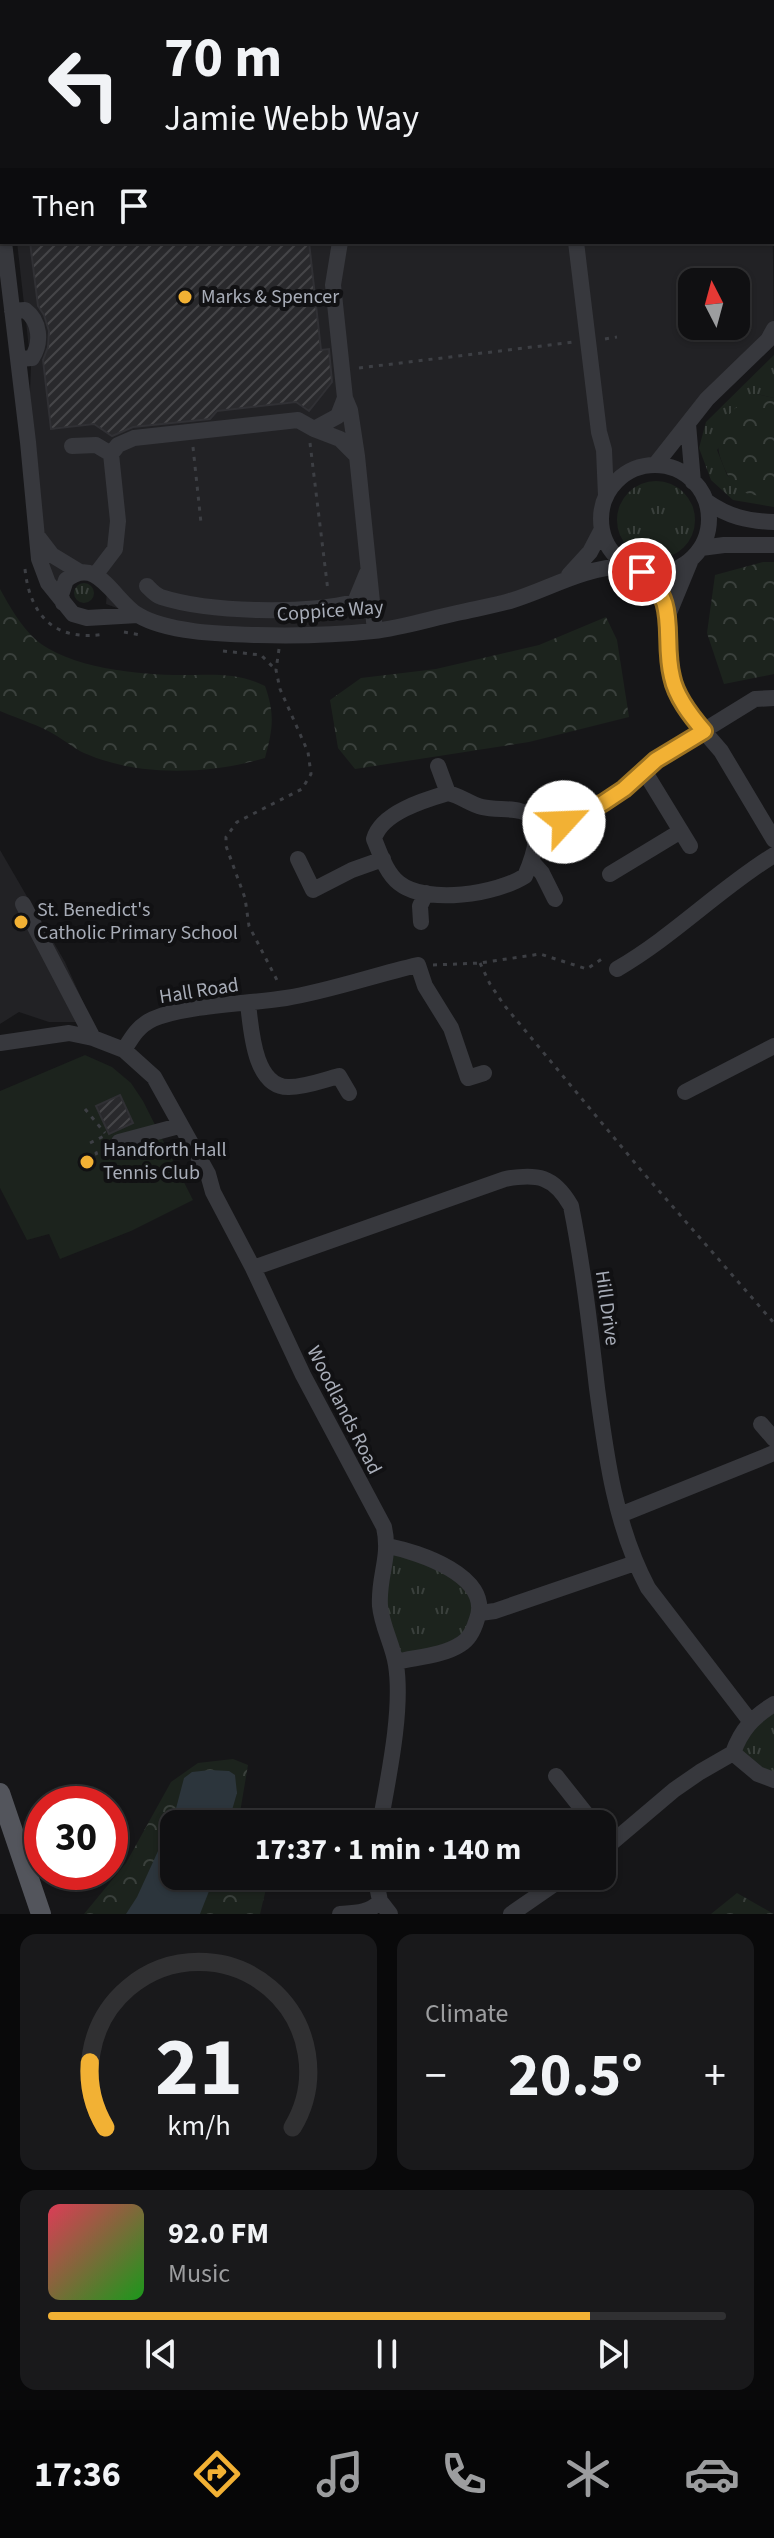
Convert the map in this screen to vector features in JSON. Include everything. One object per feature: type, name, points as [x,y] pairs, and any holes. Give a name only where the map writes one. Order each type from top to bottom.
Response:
[{"type":"main road","points":[[0,1793],[41,1914]]},
{"type":"street","points":[[3,244],[19,359],[39,559],[48,583],[67,610],[79,617],[94,616],[108,599],[94,577]]},
{"type":"street","points":[[340,244],[333,285],[345,398],[350,410],[357,456],[375,631]]},
{"type":"street","points":[[576,244],[599,432],[604,450],[606,496]]},
{"type":"street","points":[[655,465],[707,399],[768,340],[774,329]]},
{"type":"street","points":[[311,428],[338,416],[345,398]]},
{"type":"street","points":[[63,603],[61,595],[66,580],[94,577],[115,549],[118,521],[111,454],[118,445],[134,438],[298,420],[340,439],[357,456]]},
{"type":"street","points":[[688,424],[693,482]]},
{"type":"street","points":[[72,446],[96,445],[111,454]]},
{"type":"street","points":[[604,450],[635,468]]},
{"type":"street","points":[[669,613],[652,580],[609,548],[601,531],[602,507],[606,496],[620,478],[635,468],[655,465],[669,467],[693,482],[706,501],[726,515],[749,521],[774,522]]},
{"type":"street","points":[[706,501],[708,533],[669,613],[668,649],[672,680],[679,696],[721,751],[774,840]]},
{"type":"street","name":"Coppice Way","points":[[568,577],[590,552],[601,531]]},
{"type":"street","name":"Coppice Way","points":[[39,538],[52,555],[94,577],[138,615],[201,632],[280,635],[375,631],[511,600],[601,567],[634,569]]},
{"type":"street","points":[[634,569],[659,574],[676,570],[696,554],[724,545],[774,545]]},
{"type":"street","points":[[147,586],[158,596],[217,606],[330,608],[355,602],[368,572]]},
{"type":"street","name":"Coppice Way","points":[[94,616],[138,615]]},
{"type":"street","points":[[537,833],[603,803],[624,789],[643,769],[755,699],[774,698]]},
{"type":"street","points":[[438,766],[448,793]]},
{"type":"street","points":[[610,874],[685,839],[643,769]]},
{"type":"street","points":[[448,793],[463,796],[480,807],[522,811],[536,823],[532,862],[525,876],[497,889],[473,893],[426,893],[400,884],[374,839],[377,829],[391,817],[432,797],[448,793]]},
{"type":"street","points":[[614,961],[645,953],[741,876],[774,855]]},
{"type":"street","points":[[298,859],[313,890],[352,870],[383,859]]},
{"type":"street","points":[[532,862],[542,873],[555,899]]},
{"type":"street","points":[[421,922],[420,906],[426,893]]},
{"type":"street","points":[[23,904],[93,1038]]},
{"type":"street","points":[[418,965],[425,986],[455,1037],[468,1078],[484,1073]]},
{"type":"street","name":"Hall Road","points":[[124,1050],[144,1023],[157,1017],[281,999],[418,965]]},
{"type":"street","points":[[248,1003],[258,1059],[266,1076],[276,1085],[288,1088],[303,1086],[339,1076],[349,1093]]},
{"type":"street","points":[[0,1043],[69,1033],[124,1050]]},
{"type":"street","points":[[685,1092],[774,1046]]},
{"type":"street","name":"Woodlands Road","points":[[124,1050],[154,1077],[208,1174],[213,1192],[303,1375],[384,1527],[388,1546],[380,1604],[383,1625],[396,1662],[398,1687],[382,1810]]},
{"type":"street","points":[[113,1139],[179,1126]]},
{"type":"street","name":"Hill Drive","points":[[253,1268],[505,1179],[539,1177],[554,1183],[571,1206],[602,1438],[635,1563],[648,1588],[750,1721]]},
{"type":"street","points":[[761,1424],[774,1439]]},
{"type":"street","points":[[620,1515],[774,1453]]},
{"type":"street","points":[[388,1546],[414,1551],[460,1575],[472,1588],[480,1613],[474,1630],[465,1642],[452,1650],[396,1662]]},
{"type":"street","points":[[480,1613],[495,1611],[635,1563]]},
{"type":"street","points":[[616,1835],[674,1790],[733,1753],[750,1721],[774,1704]]},
{"type":"street","points":[[733,1753],[758,1774],[774,1780]]},
{"type":"street","points":[[556,1776],[583,1810]]},
{"type":"street","points":[[511,1914],[546,1890]]},
{"type":"street","points":[[340,1914],[385,1908]]},
{"type":"path","points":[[342,370],[617,337]]},
{"type":"path","points":[[311,428],[330,608]]},
{"type":"path","points":[[191,432],[201,523]]},
{"type":"path","points":[[24,562],[29,593],[41,615],[53,628],[70,636],[108,634]]},
{"type":"path","points":[[123,632],[149,637]]},
{"type":"path","points":[[280,635],[276,670],[280,689],[308,752],[311,774],[302,789],[237,822],[226,837],[226,846],[245,898],[249,926],[273,968],[281,999]]},
{"type":"path","points":[[221,651],[261,655],[276,670]]},
{"type":"path","points":[[418,965],[480,963],[540,954],[587,969],[614,961]]},
{"type":"path","points":[[480,963],[504,1005],[640,1169],[774,1323]]},
{"type":"path","points":[[85,1109],[113,1139]]},
{"type":"path","points":[[90,1143],[113,1139]]},
{"type":"shaded area","points":[[17,244],[773,244],[774,329],[655,465],[629,471],[612,486],[602,507],[601,531],[568,577],[375,631],[280,635],[155,622],[106,604],[107,591],[87,570],[58,586],[48,569],[28,442],[31,366]]},
{"type":"shaded area","name":"St. Benedict's Catholic Primary School","points":[[0,850],[65,962],[92,1022],[49,1022],[19,1012],[0,1024]]},
{"type":"shaded area","points":[[229,1771],[235,1775],[237,1793],[232,1810],[176,1810],[184,1778],[192,1772]]},
{"type":"shaded area","points":[[160,1847],[160,1890],[209,1890],[200,1914],[126,1914]]},
{"type":"green space","points":[[774,355],[774,398],[757,394],[717,450],[727,475],[746,493],[774,496],[774,507],[733,500],[711,480],[699,448],[706,422]]},
{"type":"green space","points":[[757,394],[774,398],[774,496],[758,496],[740,489],[728,475],[719,451],[718,440],[724,421],[738,406]]},
{"type":"green space","points":[[648,481],[664,481],[678,487],[689,498],[695,520],[689,542],[678,553],[664,559],[648,559],[634,553],[623,542],[617,528],[617,512],[623,498],[634,487]]},
{"type":"green space","points":[[774,562],[774,674],[724,684],[707,633],[715,575]]},
{"type":"green space","points":[[84,583],[91,586],[94,593],[91,600],[84,603],[77,600],[74,593],[77,586]]},
{"type":"green space","points":[[0,589],[30,634],[49,649],[66,657],[125,671],[225,675],[245,678],[265,686],[272,722],[265,758],[200,770],[131,767],[85,753],[43,729],[0,711]]},
{"type":"green space","points":[[606,617],[617,640],[629,717],[529,742],[355,769],[338,748],[330,700],[361,678],[436,669],[539,645]]},
{"type":"green space","name":"Handforth Hall Tennis Club","points":[[85,1055],[112,1067],[131,1083],[193,1200],[131,1231],[60,1259],[49,1234],[27,1240],[0,1188],[0,1091]]},
{"type":"green space","points":[[388,1546],[442,1564],[477,1600],[465,1642],[396,1662],[380,1604]]},
{"type":"green space","points":[[774,1704],[774,1780],[744,1765],[739,1737]]},
{"type":"green space","points":[[233,1759],[248,1765],[240,1810],[160,1810],[160,1890],[266,1890],[260,1914],[84,1914],[104,1890],[128,1890],[128,1859],[171,1782],[198,1763]]},
{"type":"green space","points":[[737,1893],[772,1913],[774,1914],[711,1914]]},
{"type":"building","points":[[30,244],[309,244],[321,350],[329,349],[332,382],[309,411],[296,402],[217,411],[210,419],[133,427],[112,436],[94,424],[51,429],[43,360],[49,331],[38,306]]},
{"type":"building","points":[[120,1095],[133,1123],[109,1134],[96,1106]]},
{"type":"place","name":"Marks & Spencer","points":[[185,297]]},
{"type":"place","name":"St. Benedict's Catholic Primary School","points":[[21,922]]},
{"type":"place","name":"Handforth Hall Tennis Club","points":[[87,1162]]},
{"type":"route","points":[[564,822],[603,803],[624,789],[643,769],[704,731],[679,696],[672,680],[669,613],[660,592],[642,572]]}]
